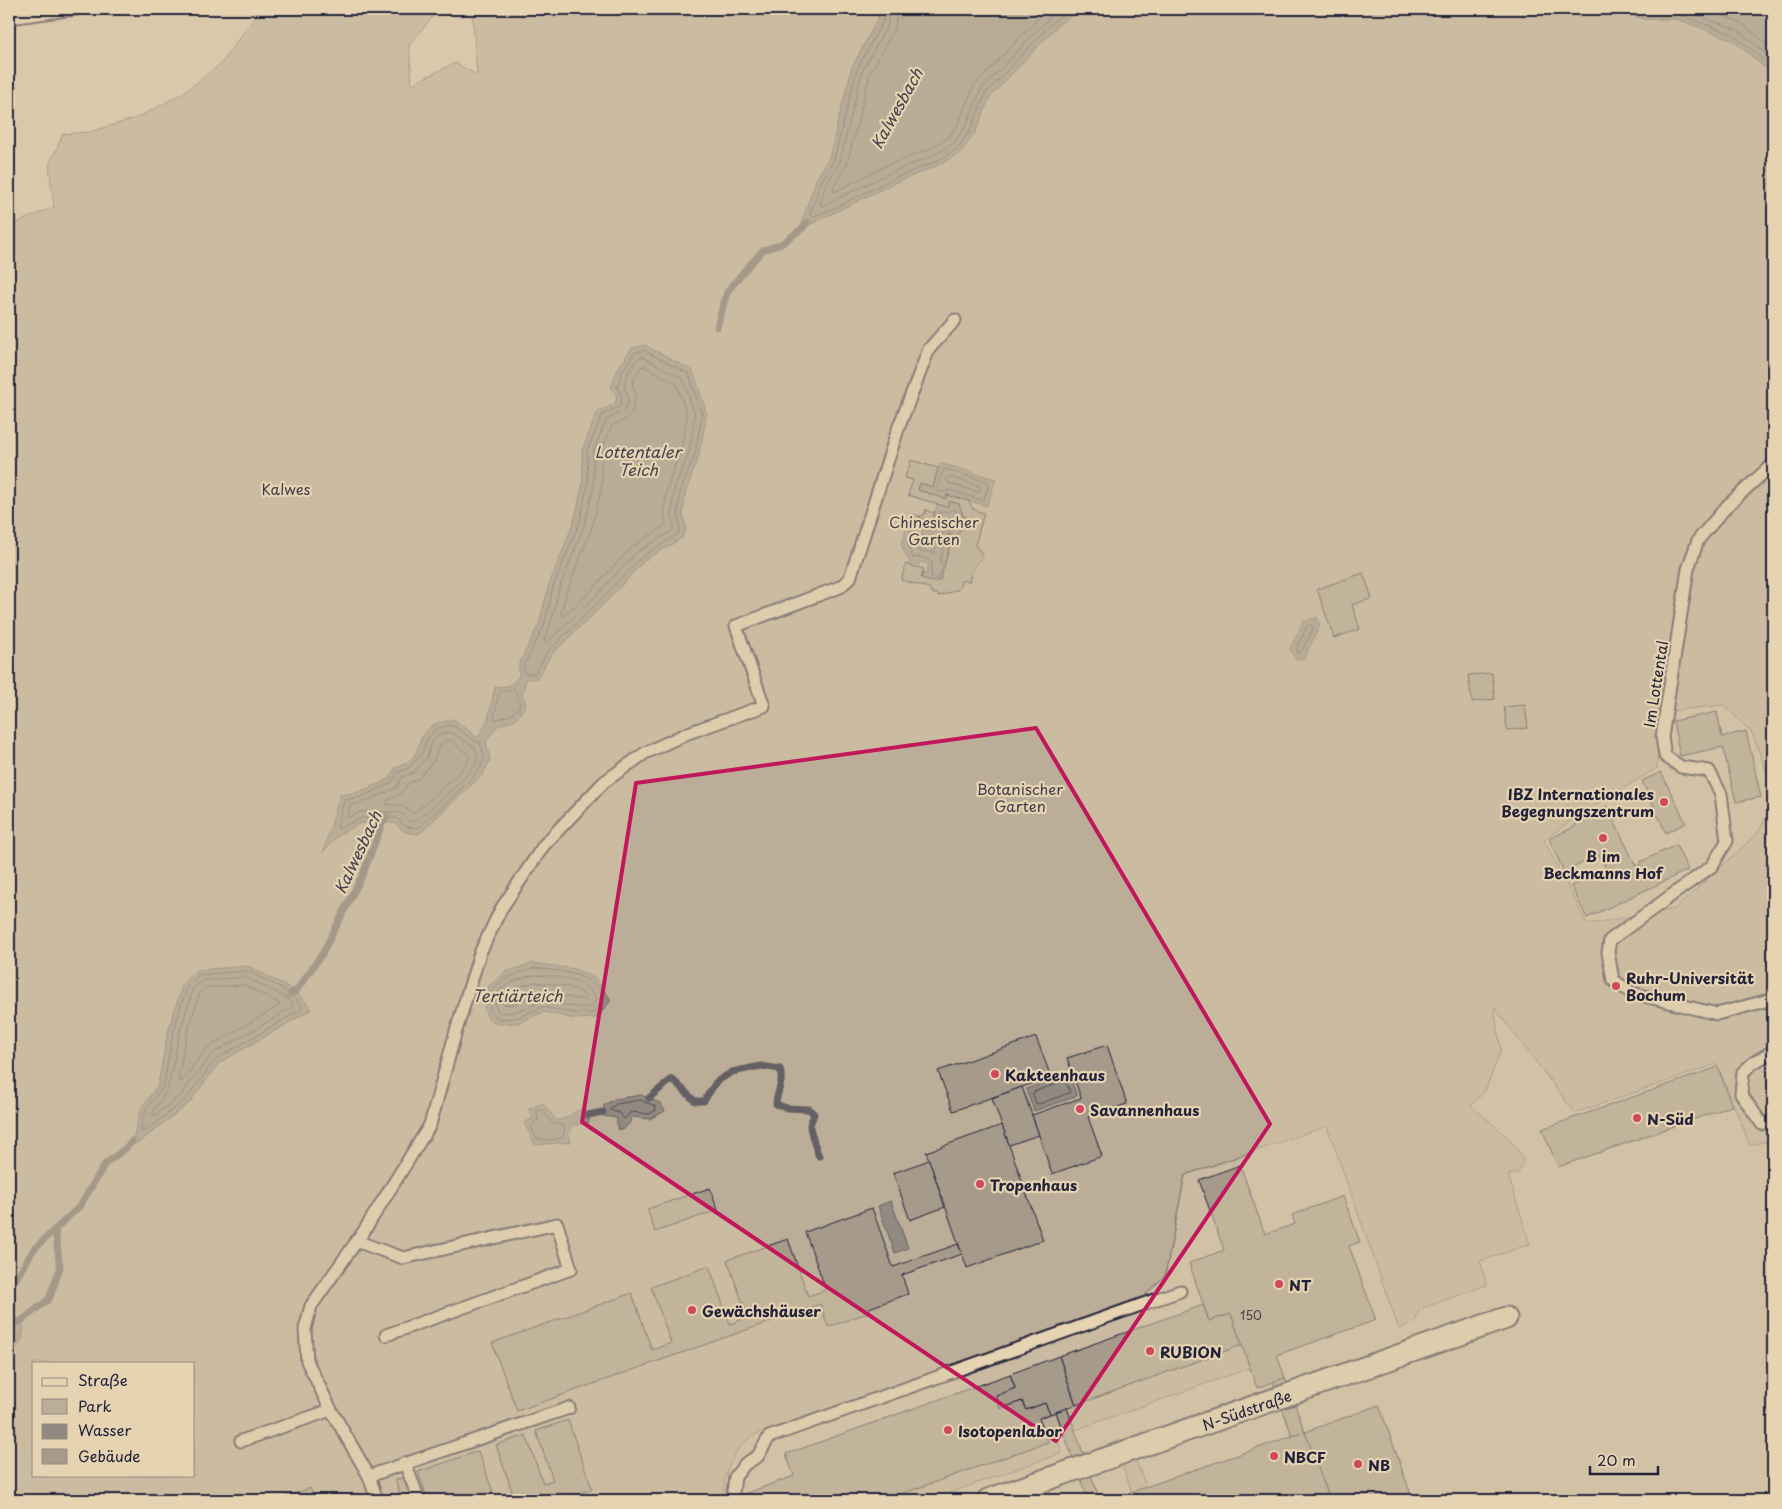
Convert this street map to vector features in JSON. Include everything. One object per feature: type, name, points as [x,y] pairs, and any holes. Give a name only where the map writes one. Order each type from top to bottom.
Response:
[{"type":"street","name":"N-Südstraße","points":[[988,1500],[1506,1318]]},
{"type":"lane","points":[[9,18],[75,9]]},
{"type":"lane","points":[[377,1500],[369,1476],[331,1410],[307,1361],[305,1329],[310,1306],[356,1241],[430,1125],[480,953],[501,909],[544,844],[604,782],[645,753],[688,733],[764,706],[736,626],[840,587],[850,578],[898,430],[929,349],[955,320]]},
{"type":"lane","name":"Im Lottental","points":[[1773,464],[1727,506],[1698,540],[1688,569],[1662,737],[1664,756],[1681,767],[1709,772],[1721,794],[1726,841],[1712,866],[1610,940],[1608,952],[1613,980],[1632,993],[1717,1014],[1769,1000],[1773,1001]]},
{"type":"lane","points":[[1773,1051],[1753,1063],[1744,1072],[1741,1094],[1762,1124],[1773,1121]]},
{"type":"lane","points":[[356,1241],[404,1258],[557,1224],[571,1269],[386,1335]]},
{"type":"lane","points":[[732,1500],[735,1477],[745,1464],[758,1456],[769,1437],[1180,1291]]},
{"type":"lane","points":[[369,1476],[569,1408]]},
{"type":"lane","points":[[241,1442],[331,1410]]},
{"type":"lane","points":[[405,1463],[419,1500]]},
{"type":"highlighted area","points":[[1036,728],[1270,1124],[1056,1441],[582,1122],[636,783]]},
{"type":"shaded area","name":"Ruhr-Universität Bochum","points":[[1773,475],[1773,1500],[724,1500],[726,1475],[732,1458],[741,1445],[756,1434],[1144,1296],[1165,1276],[1185,1175],[1327,1126],[1399,1328],[1420,1309],[1487,1285],[1479,1261],[1530,1244],[1507,1175],[1522,1157],[1516,1147],[1471,1106],[1485,1091],[1426,978]]},
{"type":"green space","name":"Botanischer Garten","points":[[260,9],[439,9],[409,45],[412,84],[455,63],[477,75],[472,9],[878,9],[878,19],[852,67],[829,158],[816,180],[803,228],[894,183],[937,166],[975,133],[990,97],[1059,24],[1081,9],[1610,9],[1644,19],[1677,19],[1733,40],[1773,75],[1773,789],[1752,733],[1724,705],[1659,712],[1657,768],[1582,813],[1544,840],[1587,924],[1675,909],[1758,833],[1773,803],[1773,1140],[1750,1145],[1717,1064],[1575,1113],[1494,1007],[1501,1050],[1485,1091],[1471,1106],[1500,1130],[1520,1152],[1522,1165],[1518,1173],[1508,1175],[1530,1244],[1480,1261],[1487,1285],[1420,1309],[1415,1322],[1399,1329],[1327,1126],[1185,1175],[1165,1276],[1144,1296],[756,1434],[742,1445],[732,1458],[725,1479],[724,1500],[9,1500],[9,226],[54,207],[49,166],[63,134],[90,132],[139,117],[183,93],[221,64]],"holes":[[[617,396],[699,455],[685,493],[683,514],[686,528],[682,538],[645,560],[600,608],[552,654],[537,678],[526,679],[516,719],[497,726],[486,742],[490,760],[483,774],[419,834],[404,832],[395,823],[361,823],[340,834],[340,796],[359,792],[389,779],[395,768],[413,757],[418,749],[421,738],[453,719],[478,738],[488,720],[495,688],[509,686],[519,676],[519,664],[539,624],[549,585],[574,522],[583,483],[582,450],[615,404]],[[183,983],[311,1010],[219,1063],[189,1103],[141,1141],[127,1147],[134,1135],[142,1107],[158,1085],[168,1032]]]},
{"type":"green space","points":[[1242,1345],[1250,1368],[1075,1430],[1067,1408]]},
{"type":"green space","points":[[1056,1412],[1064,1435],[1057,1438],[1062,1453],[929,1500],[884,1500],[1047,1442],[1039,1418]]},
{"type":"green space","points":[[1136,1460],[1146,1487],[1132,1492],[1122,1465]]},
{"type":"water","points":[[878,9],[1081,9],[1059,24],[990,97],[975,133],[961,152],[937,166],[894,183],[803,228],[802,221],[816,180],[829,158],[852,67],[878,19]]},
{"type":"water","points":[[1610,9],[1773,9],[1773,75],[1733,40],[1677,19],[1644,19]]},
{"type":"water","name":"Lottentaler Teich","points":[[645,345],[693,371],[707,414],[699,455],[685,493],[683,514],[686,528],[682,538],[645,560],[600,608],[552,654],[537,678],[526,679],[522,693],[526,705],[516,719],[497,726],[486,742],[490,760],[483,774],[419,834],[404,832],[395,823],[361,823],[340,834],[323,852],[340,795],[359,792],[389,779],[395,768],[411,760],[427,730],[435,724],[453,719],[478,738],[488,720],[495,687],[509,686],[519,676],[519,665],[539,624],[549,585],[574,522],[583,483],[582,450],[598,411],[615,404],[617,396],[611,388],[618,368],[632,348]]},
{"type":"water","points":[[940,463],[996,479],[987,506],[948,495],[946,499],[918,490],[920,483],[933,486]]},
{"type":"water","points":[[949,501],[959,504],[963,516],[967,517],[958,537],[948,534],[944,545],[950,546],[945,562],[956,565],[942,583],[933,584],[915,579],[917,572],[926,574],[929,564],[920,562],[919,565],[909,562],[901,544],[912,514],[921,516],[923,525],[932,525],[937,504],[947,507]]},
{"type":"water","points":[[1317,617],[1320,625],[1304,659],[1295,659],[1290,649],[1303,622]]},
{"type":"water","name":"Tertiärteich","points":[[533,963],[575,969],[596,979],[611,1000],[597,1018],[574,1019],[544,1012],[518,1023],[498,1024],[487,1017],[483,1002],[489,986],[505,972]]},
{"type":"water","points":[[248,966],[296,991],[312,1009],[219,1063],[189,1103],[141,1141],[126,1148],[134,1135],[142,1107],[158,1085],[168,1032],[183,983],[196,970]]},
{"type":"water","points":[[1069,1074],[1077,1096],[1034,1111],[1026,1089]]},
{"type":"water","points":[[641,1095],[660,1103],[665,1111],[650,1119],[632,1117],[629,1124],[623,1130],[617,1129],[617,1118],[603,1116],[604,1105],[615,1099]]},
{"type":"water","points":[[543,1103],[556,1120],[564,1119],[582,1109],[590,1119],[587,1125],[583,1123],[574,1126],[569,1133],[571,1142],[535,1145],[524,1123],[533,1118],[529,1109]]},
{"type":"water","points":[[891,1201],[908,1248],[895,1253],[878,1206]]},
{"type":"water","points":[[9,1313],[15,1316],[24,1327],[22,1339],[9,1360]]},
{"type":"building","points":[[911,460],[938,468],[933,487],[920,483],[918,490],[946,499],[947,495],[969,501],[973,509],[984,513],[975,545],[983,555],[972,571],[969,582],[962,580],[959,589],[940,596],[932,593],[929,588],[901,580],[906,564],[924,569],[921,578],[933,582],[940,580],[950,546],[944,545],[948,534],[955,536],[964,527],[967,517],[963,516],[959,504],[949,501],[947,507],[908,495],[913,480],[905,478]]},
{"type":"building","points":[[926,509],[930,512],[935,512],[933,517],[936,522],[930,521],[926,525],[925,520],[919,517],[925,514]]},
{"type":"building","points":[[1363,573],[1372,598],[1352,605],[1360,629],[1334,638],[1317,589]]},
{"type":"building","points":[[1492,673],[1495,699],[1472,702],[1468,675]]},
{"type":"building","points":[[1525,705],[1528,728],[1507,730],[1504,707]]},
{"type":"building","points":[[1717,712],[1722,737],[1746,731],[1761,797],[1736,802],[1723,747],[1680,756],[1673,721]]},
{"type":"building","name":"IBZ Internationales Begegnungszentrum","points":[[1661,772],[1686,823],[1666,833],[1642,781]]},
{"type":"building","points":[[1607,806],[1636,866],[1641,864],[1640,862],[1676,845],[1688,870],[1587,918],[1571,886],[1601,871],[1602,873],[1607,870],[1599,855],[1564,872],[1549,839],[1576,826],[1575,822]]},
{"type":"building","name":"Kakteenhaus","points":[[1036,1037],[1051,1077],[953,1111],[938,1071]]},
{"type":"building","name":"Savannenhaus","points":[[1107,1045],[1127,1104],[1088,1117],[1102,1156],[1052,1174],[1032,1115],[1081,1098],[1067,1058]]},
{"type":"building","name":"N-Süd","points":[[1718,1067],[1732,1106],[1558,1167],[1542,1129]]},
{"type":"building","points":[[1022,1087],[1039,1135],[1009,1145],[992,1098]]},
{"type":"building","name":"Tropenhaus","points":[[1002,1125],[1043,1240],[967,1268],[926,1152]]},
{"type":"building","points":[[929,1160],[945,1207],[910,1220],[893,1173]]},
{"type":"building","name":"NT","points":[[1240,1165],[1265,1234],[1295,1224],[1292,1215],[1343,1196],[1360,1242],[1349,1246],[1376,1320],[1277,1355],[1285,1378],[1257,1388],[1231,1314],[1209,1321],[1189,1263],[1224,1250],[1199,1180]]},
{"type":"building","points":[[710,1188],[718,1210],[655,1232],[647,1209]]},
{"type":"building","name":"Gewächshäuser","points":[[872,1208],[893,1267],[958,1244],[962,1254],[902,1275],[908,1294],[869,1308],[870,1312],[828,1327],[820,1304],[517,1411],[492,1343],[632,1293],[652,1350],[671,1343],[651,1287],[709,1266],[730,1324],[748,1317],[727,1260],[788,1239],[808,1296],[826,1290],[805,1232]]},
{"type":"building","name":"RUBION","points":[[1203,1305],[1209,1321],[1231,1314],[1242,1345],[1076,1405],[1059,1356]]},
{"type":"building","points":[[1059,1356],[1076,1405],[1050,1414],[1045,1403],[1026,1410],[1022,1401],[1000,1409],[996,1396],[1015,1388],[1010,1374]]},
{"type":"building","name":"Isotopenlabor","points":[[1010,1374],[1015,1388],[996,1396],[1000,1409],[1022,1401],[1026,1410],[1045,1403],[1050,1414],[1039,1418],[1048,1442],[884,1500],[743,1500],[741,1495],[794,1476],[786,1454]]},
{"type":"building","points":[[1285,1378],[1305,1432],[1292,1436],[1273,1382]]},
{"type":"building","name":"NB","points":[[1379,1405],[1413,1500],[1330,1500],[1305,1432]]},
{"type":"building","points":[[1067,1408],[1100,1500],[1088,1500],[1056,1412]]},
{"type":"building","points":[[568,1420],[592,1489],[559,1500],[515,1500],[496,1445],[526,1435],[543,1483],[553,1480],[536,1431]]},
{"type":"building","name":"NBCF","points":[[1305,1432],[1330,1500],[1108,1500],[1292,1436]]},
{"type":"building","points":[[478,1451],[496,1500],[428,1500],[418,1472]]},
{"type":"building","points":[[406,1476],[414,1500],[402,1500],[395,1480]]},
{"type":"building","points":[[310,1488],[315,1500],[276,1500]]},
{"type":"waterway","name":"Kalwesbach","points":[[717,327],[727,292],[745,270],[763,250],[781,244],[803,228],[807,222]]},
{"type":"waterway","name":"Kalwesbach","points":[[290,994],[296,991],[322,954],[363,874],[382,824],[387,817]]},
{"type":"waterway","points":[[649,1098],[672,1079],[695,1101],[704,1101],[716,1082],[732,1072],[761,1066],[780,1069],[781,1083],[776,1104],[786,1108],[809,1109],[814,1114],[810,1126],[819,1156]]},
{"type":"waterway","points":[[588,1115],[603,1112]]},
{"type":"waterway","name":"Kalwesbach","points":[[12,1285],[34,1249],[80,1206],[105,1164],[132,1141]]},
{"type":"waterway","name":"Kalwesbach","points":[[9,1323],[20,1322],[49,1299],[60,1268],[55,1229]]},
{"type":"place","name":"IBZ Internationales Begegnungszentrum","points":[[1664,802]]},
{"type":"place","name":"B im Beckmanns Hof","points":[[1603,838]]},
{"type":"place","name":"Ruhr-Universität Bochum","points":[[1616,986]]},
{"type":"place","name":"Kakteenhaus","points":[[995,1074]]},
{"type":"place","name":"Savannenhaus","points":[[1080,1109]]},
{"type":"place","name":"N-Süd","points":[[1637,1118]]},
{"type":"place","name":"Tropenhaus","points":[[980,1184]]},
{"type":"place","name":"NT","points":[[1279,1284]]},
{"type":"place","name":"Gewächshäuser","points":[[692,1310]]},
{"type":"place","name":"RUBION","points":[[1150,1351]]},
{"type":"place","name":"Isotopenlabor","points":[[948,1430]]},
{"type":"place","name":"NBCF","points":[[1274,1456]]},
{"type":"place","name":"NB","points":[[1358,1464]]},
{"type":"park label","name":"Kalwes","points":[[286,488]]},
{"type":"park label","name":"Chinesischer Garten","points":[[934,530]]}]
